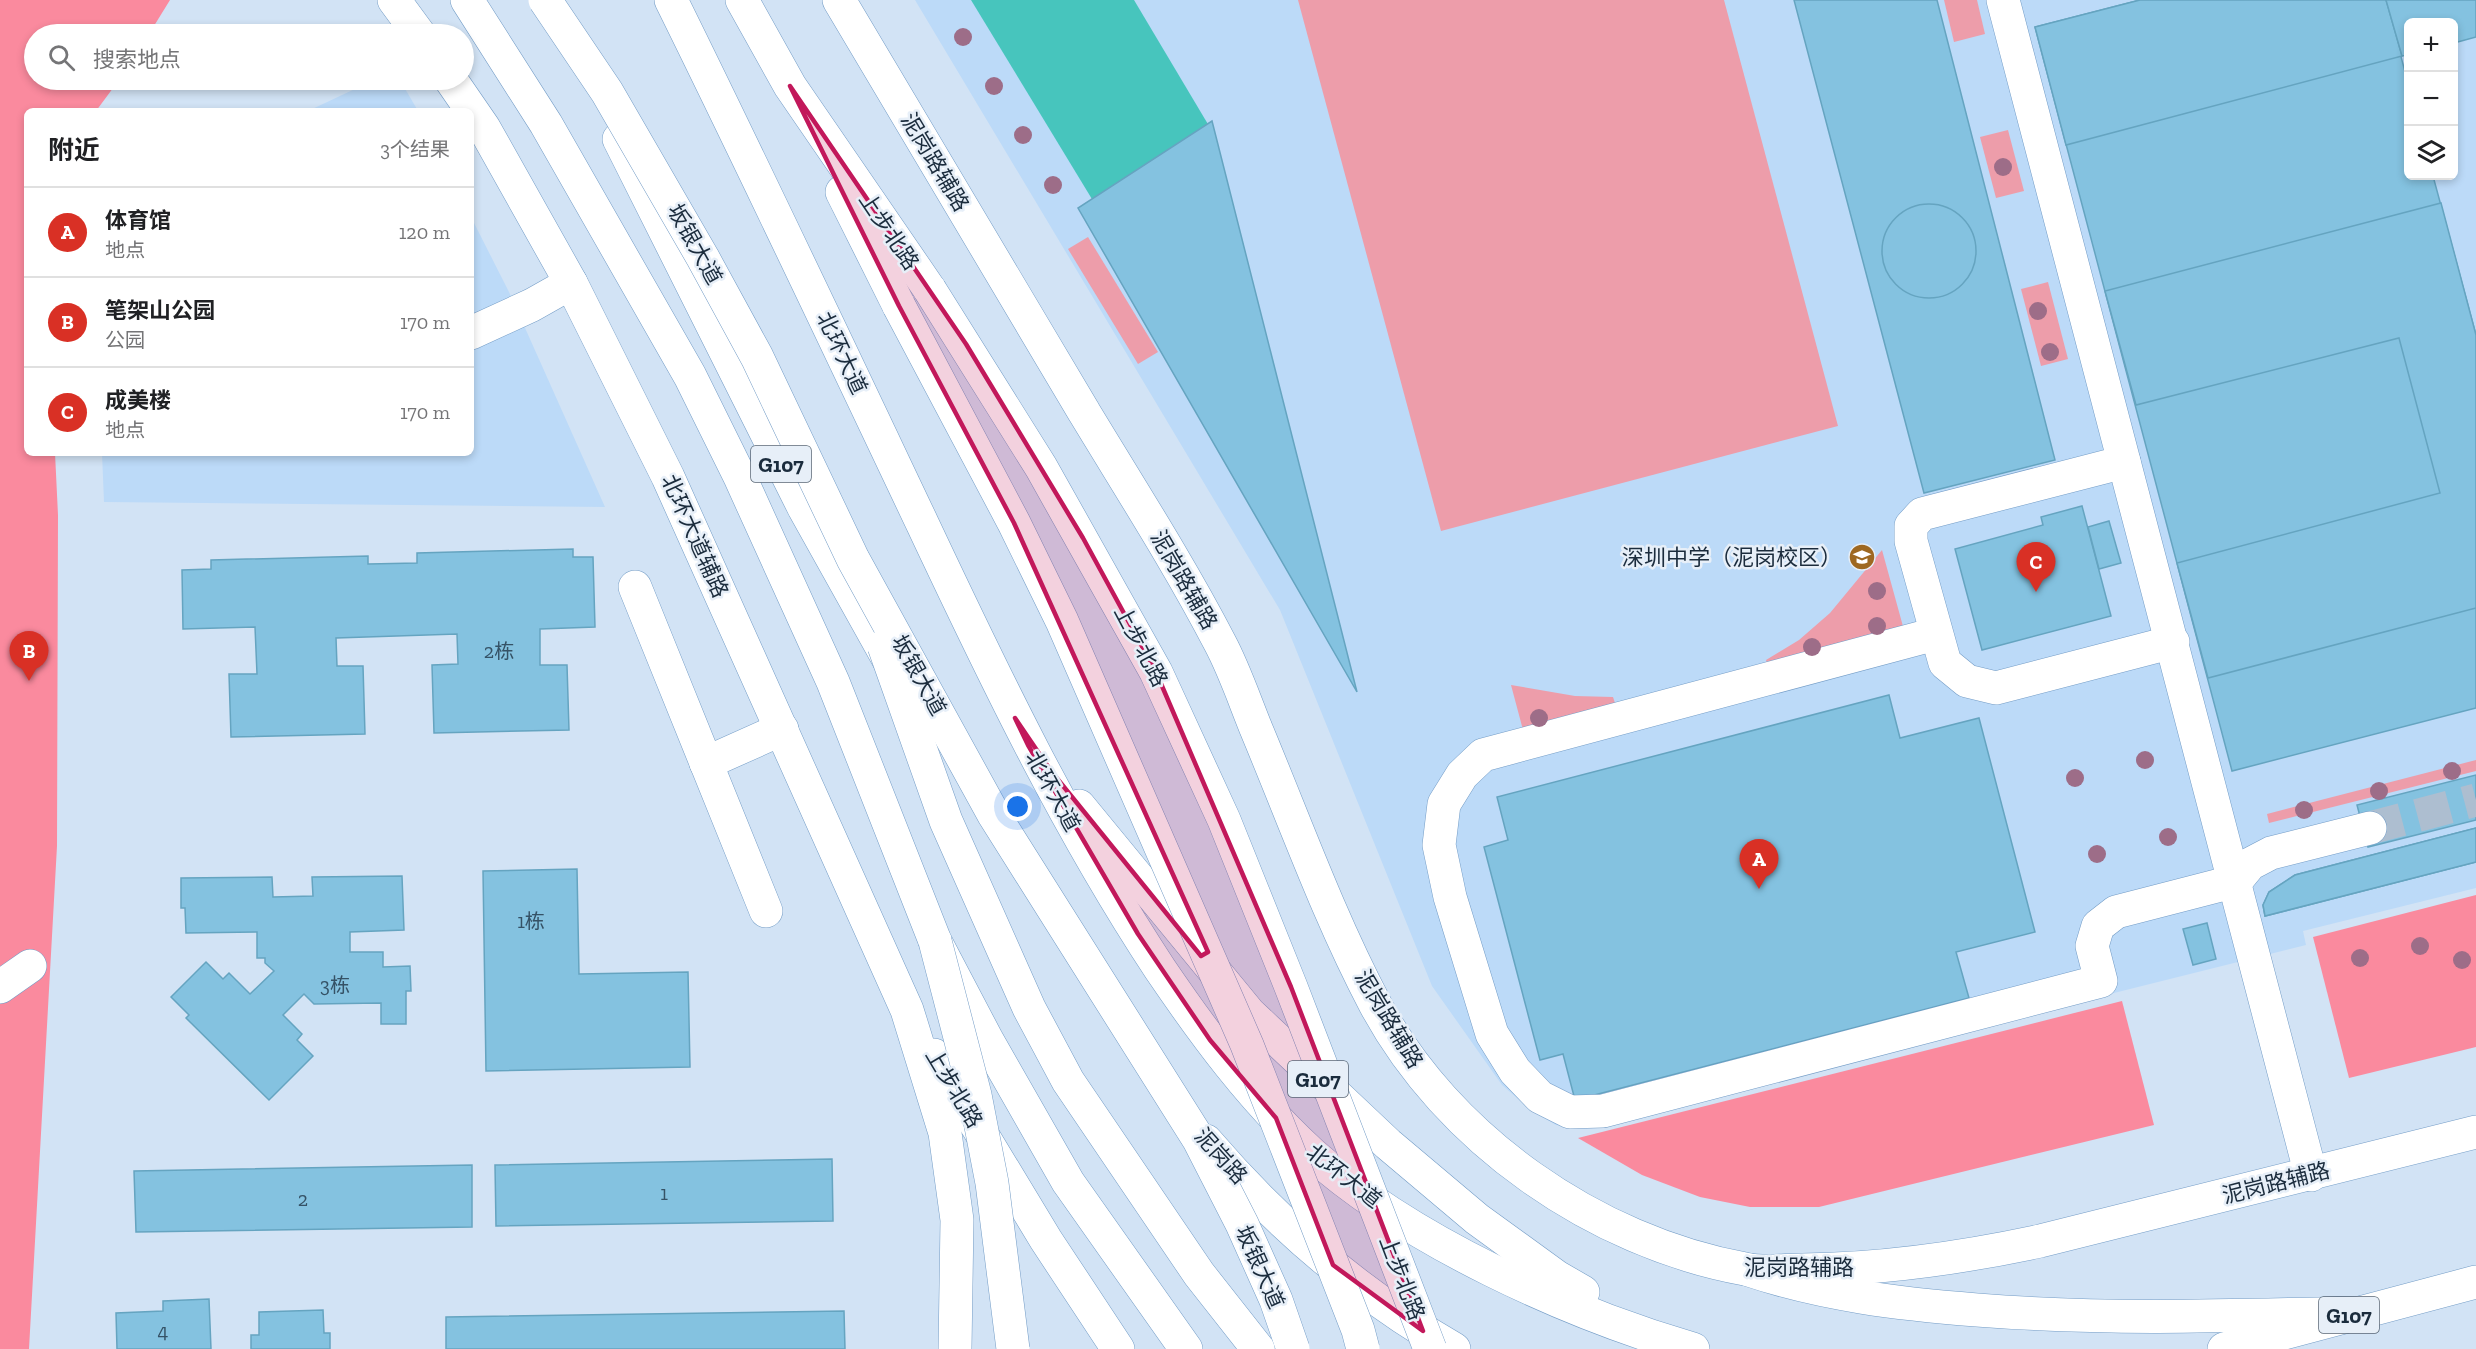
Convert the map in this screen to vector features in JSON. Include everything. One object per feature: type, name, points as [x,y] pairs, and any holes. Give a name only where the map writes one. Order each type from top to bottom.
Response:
[{"type":"main road","points":[[394,0],[412,24]]},
{"type":"main road","points":[[467,0],[546,124],[690,376],[740,477],[833,682],[935,941],[987,1040],[1068,1182],[1186,1349]]},
{"type":"main road","name":"坂银大道","points":[[545,0],[607,92],[703,258],[757,357],[854,559],[994,815],[1199,1140],[1242,1224],[1276,1300],[1293,1349]]},
{"type":"main road","name":"泥岗路","points":[[552,0],[723,350],[804,508],[930,734],[1039,912],[1164,1091],[1232,1171],[1299,1236],[1363,1290],[1454,1349]]},
{"type":"main road","name":"北环大道","points":[[671,0],[774,210],[1015,718],[1111,893],[1178,994],[1235,1072],[1315,1156],[1387,1209],[1472,1259],[1596,1316],[1694,1349]]},
{"type":"main road","name":"上步北路","points":[[742,0],[790,86],[930,291],[989,382],[1083,538],[1176,714],[1224,820],[1292,987],[1430,1349]]},
{"type":"main road","name":"泥岗路辅路","points":[[839,0],[1222,646],[1349,950],[1377,1007],[1410,1059],[1451,1107],[1494,1147],[1555,1192],[1599,1219],[1676,1252],[1749,1270],[1828,1270],[1896,1265],[1977,1254],[2311,1175],[2476,1132]]},
{"type":"main road","points":[[2003,0],[2311,1175]]},
{"type":"main road","points":[[790,86],[898,306],[1014,523],[1062,621],[1247,1045],[1358,1330],[1363,1349]]},
{"type":"main road","name":"北环大道辅路","points":[[458,90],[470,108]]},
{"type":"main road","name":"北环大道辅路","points":[[474,113],[571,282],[668,477],[907,1010]]},
{"type":"main road","points":[[474,332],[532,305],[571,282]]},
{"type":"main road","points":[[2124,462],[1922,514],[1911,526],[1911,541],[1935,634],[1944,663],[1967,681],[1996,688],[2172,642]]},
{"type":"main road","points":[[854,559],[946,821],[1029,1008],[1068,1082],[1107,1141],[1199,1274],[1258,1349]]},
{"type":"main road","points":[[635,586],[766,911]]},
{"type":"main road","points":[[1935,634],[1483,755],[1462,775],[1444,804],[1438,845],[1450,897],[1492,1034],[1515,1071],[1540,1097],[1570,1112],[1603,1111],[2102,981],[2092,946],[2098,926],[2116,912],[2235,881],[2250,864],[2271,853],[2370,828]]},
{"type":"main road","name":"G107","points":[[1015,718],[1050,771],[1249,1013],[1388,1144],[1477,1218],[1557,1277],[1609,1308],[1701,1349]]},
{"type":"main road","points":[[706,764],[782,729]]},
{"type":"main road","points":[[935,941],[975,1095],[992,1183],[1013,1349]]},
{"type":"main road","points":[[0,987],[30,966]]},
{"type":"main road","points":[[907,1010],[945,1133],[957,1221],[955,1349]]},
{"type":"main road","name":"上步北路","points":[[907,1010],[1046,1240],[1118,1349]]},
{"type":"main road","points":[[1749,1270],[1828,1292],[1911,1305],[1987,1311],[2170,1318],[2355,1313]]},
{"type":"main road","name":"G107","points":[[2223,1349],[2476,1282]]},
{"type":"highlighted area","points":[[790,86],[966,344],[1083,538],[1156,672],[1291,987],[1423,1331],[1333,1265],[1276,1118],[1210,1040],[1138,934],[1028,745],[1015,718],[1051,771],[1201,956],[1208,952],[1014,523],[899,306]]},
{"type":"shaded area","points":[[0,0],[170,0],[155,24],[24,24],[24,90],[112,90],[98,108],[24,108],[24,456],[55,456],[58,515],[57,846],[29,1349],[0,1349]]},
{"type":"shaded area","name":"深圳中学（泥岗校区）","points":[[915,0],[2476,0],[2476,888],[2303,931],[2306,945],[1579,1127],[1556,1125],[1532,1111],[1502,1085],[1432,986],[1280,610]]},
{"type":"shaded area","points":[[971,0],[1134,0],[1215,136],[1098,209]]},
{"type":"shaded area","points":[[1298,0],[1724,0],[1838,426],[1441,531]]},
{"type":"shaded area","points":[[1944,0],[1977,0],[1985,34],[1954,42]]},
{"type":"shaded area","points":[[353,90],[406,90],[416,108],[314,108]]},
{"type":"shaded area","points":[[2008,130],[2024,191],[1996,198],[1980,137]]},
{"type":"shaded area","points":[[474,223],[509,292],[605,507],[104,502],[102,456],[474,456]]},
{"type":"shaded area","points":[[1088,237],[1158,352],[1138,364],[1068,249]]},
{"type":"shaded area","points":[[2048,282],[2068,359],[2041,366],[2021,289]]},
{"type":"shaded area","points":[[1882,550],[1904,630],[1768,666],[1766,660],[1799,640],[1830,613]]},
{"type":"shaded area","points":[[1511,685],[1575,696],[1613,697],[1616,706],[1523,730]]},
{"type":"shaded area","points":[[2476,760],[2476,771],[2269,823],[2267,814]]},
{"type":"shaded area","points":[[2476,895],[2476,1047],[2349,1078],[2313,937]]},
{"type":"shaded area","points":[[2122,1001],[2154,1125],[1819,1207],[1750,1207],[1700,1197],[1642,1175],[1578,1138]]},
{"type":"building","points":[[1794,0],[1937,0],[2055,460],[1924,493]]},
{"type":"building","points":[[2140,0],[2386,0],[2404,68],[2404,180],[2434,180],[2476,335],[2476,708],[2232,771],[2035,27]]},
{"type":"building","points":[[2140,0],[2386,0],[2402,56],[2066,145],[2035,27]]},
{"type":"building","points":[[2386,0],[2476,0],[2476,37],[2458,42],[2458,18],[2404,18],[2404,56],[2402,56]]},
{"type":"building","points":[[1212,121],[1357,692],[1078,208]]},
{"type":"building","points":[[2441,203],[2476,335],[2476,608],[2208,678],[2177,563],[2440,493],[2399,338],[2136,405],[2105,291]]},
{"type":"building","points":[[1929,204],[1947,207],[1962,218],[1973,233],[1976,251],[1973,269],[1962,284],[1947,295],[1929,298],[1911,295],[1896,284],[1885,269],[1882,251],[1885,233],[1896,218],[1911,207]]},
{"type":"building","points":[[2082,506],[2111,616],[1982,650],[1955,549],[2043,525],[2041,517]]},
{"type":"building","points":[[2109,521],[2121,563],[2099,569],[2088,527]]},
{"type":"building","points":[[573,549],[573,557],[593,557],[595,627],[540,629],[540,665],[567,665],[569,730],[434,733],[432,665],[458,664],[457,634],[336,638],[337,666],[363,666],[365,734],[231,737],[229,674],[257,674],[255,627],[183,629],[182,570],[211,569],[211,560],[368,556],[368,564],[417,563],[417,553]]},
{"type":"building","points":[[1889,695],[1900,738],[1979,718],[2035,932],[1956,952],[1969,998],[1575,1100],[1563,1054],[1540,1060],[1484,847],[1508,840],[1497,797]]},
{"type":"building","points":[[2476,775],[2476,820],[2368,847],[2357,805]]},
{"type":"building","points":[[2476,828],[2476,832],[2446,839],[2453,865],[2476,859],[2476,862],[2265,916],[2263,905],[2269,892],[2295,875]],"holes":[[[2436,842],[2442,868],[2392,881],[2386,855]]]},
{"type":"building","points":[[2476,828],[2476,862],[2265,916],[2263,905],[2269,892],[2295,875]]},
{"type":"building","points":[[577,869],[579,974],[688,972],[690,1067],[486,1071],[483,871]]},
{"type":"building","points":[[402,876],[404,930],[350,932],[350,952],[383,952],[383,967],[410,966],[411,991],[406,991],[406,1024],[381,1024],[381,1003],[314,1004],[304,994],[283,1015],[302,1034],[297,1040],[313,1056],[269,1100],[186,1018],[189,1015],[171,997],[206,962],[223,979],[229,973],[250,994],[274,971],[265,963],[265,958],[257,958],[257,932],[186,933],[185,908],[181,908],[181,878],[272,877],[273,897],[313,896],[312,877]]},
{"type":"building","points":[[2207,923],[2216,959],[2193,965],[2183,929]]},
{"type":"building","points":[[832,1159],[833,1221],[496,1226],[495,1165]]},
{"type":"building","points":[[472,1165],[472,1227],[136,1232],[134,1171]]},
{"type":"building","points":[[209,1299],[211,1349],[117,1349],[116,1313],[163,1311],[163,1301]]},
{"type":"building","points":[[323,1310],[324,1333],[330,1333],[330,1349],[251,1349],[251,1335],[259,1335],[259,1312]]},
{"type":"building","points":[[844,1311],[845,1349],[446,1349],[446,1317]]},
{"type":"tunnel","points":[[2370,828],[2476,800]]},
{"type":"place","name":"深圳中学（泥岗校区）","points":[[1862,557]]},
{"type":"place","name":"成美楼","points":[[2036,592]]},
{"type":"place","name":"笔架山公园","points":[[29,681]]},
{"type":"place","name":"体育馆","points":[[1759,889]]}]
